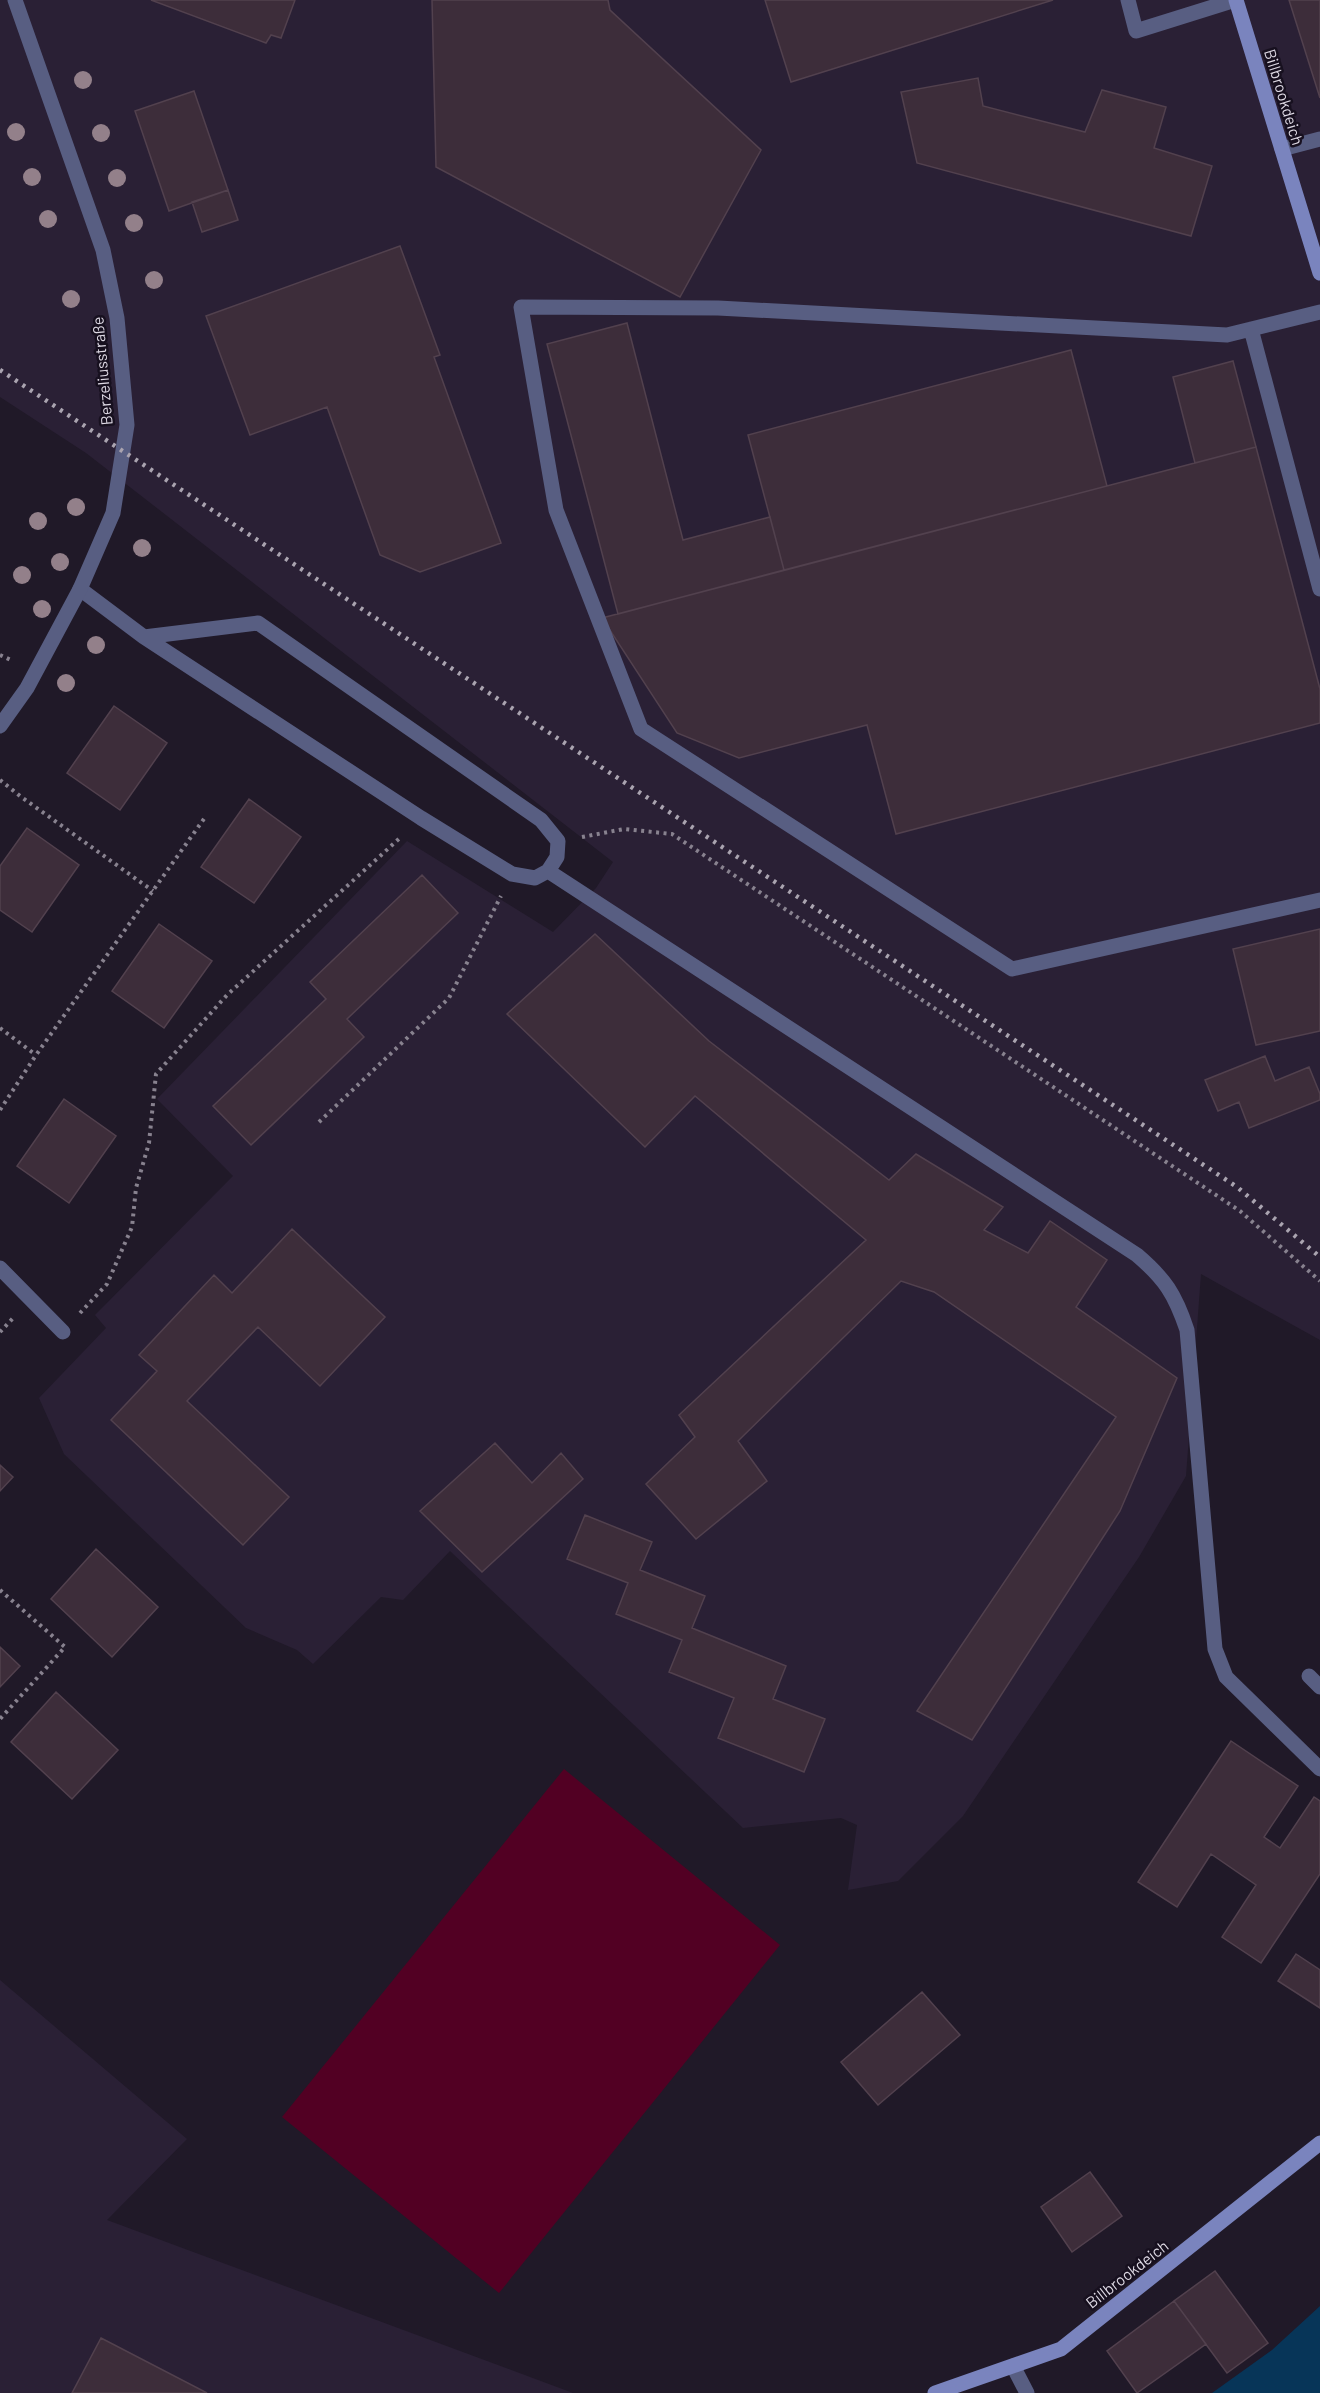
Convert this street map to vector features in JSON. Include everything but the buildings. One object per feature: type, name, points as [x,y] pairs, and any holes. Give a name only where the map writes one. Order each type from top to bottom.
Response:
[{"type":"street","name":"Berzeliusstraße","points":[[0,726],[27,688],[80,589],[113,513],[127,425],[117,318],[103,250],[15,0]]},
{"type":"street","points":[[1128,0],[1136,31],[1236,0]]},
{"type":"street","name":"Billbrookdeich","points":[[1236,0],[1320,273]]},
{"type":"street","points":[[1282,149],[1320,139]]},
{"type":"street","points":[[1320,312],[1227,335],[718,308],[521,307],[556,510],[640,729],[1012,969],[1320,900]]},
{"type":"street","points":[[1251,329],[1320,589]]},
{"type":"street","points":[[80,589],[144,636],[422,818],[512,874],[535,878],[548,871],[557,857],[558,841],[541,820],[258,623],[144,636]]},
{"type":"street","points":[[548,871],[1137,1255],[1160,1274],[1178,1302],[1187,1330],[1215,1649],[1226,1677],[1320,1769]]},
{"type":"street","points":[[0,1268],[63,1332]]},
{"type":"street","points":[[1308,1676],[1320,1687]]},
{"type":"street","name":"Billbrookdeich","points":[[935,2393],[1061,2349],[1320,2143]]},
{"type":"street","points":[[1013,2366],[1028,2393]]},
{"type":"path","points":[[0,780],[153,891]]},
{"type":"path","points":[[0,1110],[36,1055],[206,816]]},
{"type":"path","points":[[63,1332],[107,1284],[132,1227],[136,1188],[149,1143],[156,1074],[227,995],[422,818]]},
{"type":"path","points":[[558,841],[624,829],[672,834],[1240,1212],[1320,1281]]},
{"type":"path","points":[[319,1122],[449,998],[512,874]]},
{"type":"path","points":[[0,1028],[36,1055]]},
{"type":"path","points":[[0,1590],[65,1647],[0,1719]]},
{"type":"shaded area","points":[[0,0],[1320,0],[1320,1340],[1201,1274],[1186,1476],[1139,1557],[963,1816],[898,1881],[848,1890],[857,1825],[841,1818],[743,1828],[450,1551],[403,1600],[381,1597],[313,1664],[297,1650],[246,1628],[64,1454],[39,1398],[106,1328],[95,1315],[233,1176],[157,1099],[407,841],[553,932],[596,888],[613,862],[86,453],[0,397]]},
{"type":"shaded area","points":[[564,1769],[780,1945],[499,2293],[282,2117]]},
{"type":"shaded area","points":[[0,1980],[187,2139],[107,2220],[573,2393],[0,2393]]},
{"type":"water","points":[[1320,2306],[1320,2393],[1212,2393],[1272,2350]]},
{"type":"railway","points":[[0,370],[1237,1187],[1320,1257]]}]
